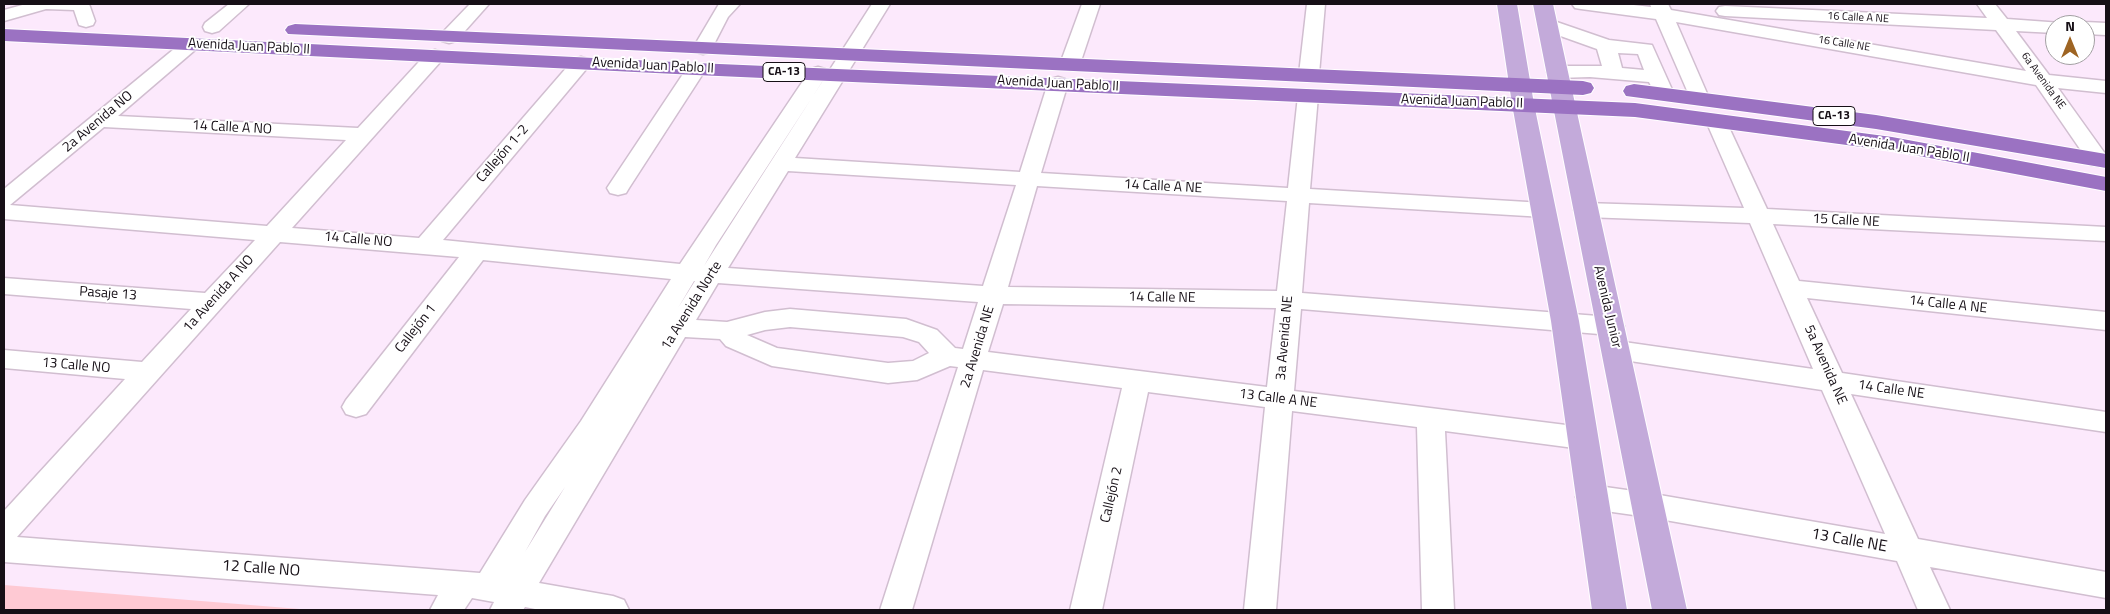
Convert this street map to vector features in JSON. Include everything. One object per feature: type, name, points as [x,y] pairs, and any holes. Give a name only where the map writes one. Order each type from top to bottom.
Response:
[{"type":"highway","name":"Avenida Juan Pablo II","points":[[4,17],[212,27],[442,47],[580,63],[696,69],[835,67],[1064,74],[1521,94],[1560,88],[1588,79],[1660,86],[1699,98],[1876,122],[2102,160]]},
{"type":"highway","name":"Avenida Juan Pablo II","points":[[4,35],[192,44],[703,48],[835,67]]},
{"type":"highway","name":"Avenida Juan Pablo II","points":[[1560,88],[1635,110],[1892,144],[2106,184]]},
{"type":"main road","points":[[1507,4],[1521,94],[1565,321],[1610,610]]},
{"type":"main road","name":"Avenida Junior","points":[[1543,4],[1670,610]]},
{"type":"street","points":[[4,7],[10,4]]},
{"type":"street","points":[[4,17],[44,4]]},
{"type":"street","points":[[48,4],[81,5],[86,21]]},
{"type":"street","points":[[212,27],[240,4]]},
{"type":"street","name":"1a Avenida A NO","points":[[4,531],[364,135],[480,4]]},
{"type":"street","points":[[703,48],[718,17],[731,4]]},
{"type":"street","name":"1a Avenida Norte","points":[[494,593],[678,328],[700,273],[782,164],[835,67],[881,4]]},
{"type":"street","name":"2a Avenida NE","points":[[896,610],[975,359],[1028,179],[1064,74],[1092,4]]},
{"type":"street","name":"3a Avenida NE","points":[[1260,610],[1316,4]]},
{"type":"street","name":"16 Calle NE","points":[[1581,4],[1661,9],[2043,80],[2106,89]]},
{"type":"street","name":"6a Avenida NE","points":[[1986,4],[2102,160]]},
{"type":"street","points":[[1661,9],[1699,98]]},
{"type":"street","name":"16 Calle A NE","points":[[1661,9],[2045,27]]},
{"type":"street","points":[[1548,25],[1606,46],[1645,49],[1660,86]]},
{"type":"street","name":"2a Avenida NO","points":[[4,200],[192,44]]},
{"type":"street","points":[[1606,46],[1614,73]]},
{"type":"street","name":"Callejón 1-2","points":[[424,246],[580,63]]},
{"type":"street","points":[[446,610],[494,593],[535,508],[700,273],[780,129],[835,67]]},
{"type":"street","points":[[618,188],[696,69]]},
{"type":"street","points":[[1588,79],[1614,73],[1660,86]]},
{"type":"street","name":"14 Calle A NO","points":[[100,121],[364,135]]},
{"type":"street","name":"5a Avenida NE","points":[[1716,121],[1934,610]]},
{"type":"street","name":"14 Calle A NE","points":[[782,164],[1544,210]]},
{"type":"street","name":"15 Calle NE","points":[[1585,210],[1758,216],[2106,234]]},
{"type":"street","name":"14 Calle NO","points":[[4,212],[424,246],[700,273]]},
{"type":"street","name":"Callejón 1","points":[[356,407],[477,251]]},
{"type":"street","name":"14 Calle NE","points":[[700,273],[993,295],[1289,300],[1565,321],[1614,338],[1832,382],[2106,422]]},
{"type":"street","name":"Pasaje 13","points":[[4,286],[212,302]]},
{"type":"street","name":"14 Calle A NE","points":[[1790,288],[2106,321]]},
{"type":"street","points":[[678,328],[727,331],[765,320],[790,318],[906,328],[928,336],[947,356],[917,370],[888,373],[772,357],[735,340],[727,331]]},
{"type":"street","name":"13 Calle A NE","points":[[947,356],[1582,438]]},
{"type":"street","name":"13 Calle NO","points":[[4,359],[148,372]]},
{"type":"street","name":"Callejón 2","points":[[1086,610],[1138,380]]},
{"type":"street","points":[[1431,418],[1438,610]]},
{"type":"street","name":"13 Calle NE","points":[[1591,497],[1648,505],[1907,552],[2106,585]]},
{"type":"street","name":"12 Calle NO","points":[[4,549],[494,593],[613,610]]},
{"type":"shaded area","points":[[4,585],[312,610],[4,610]]}]
